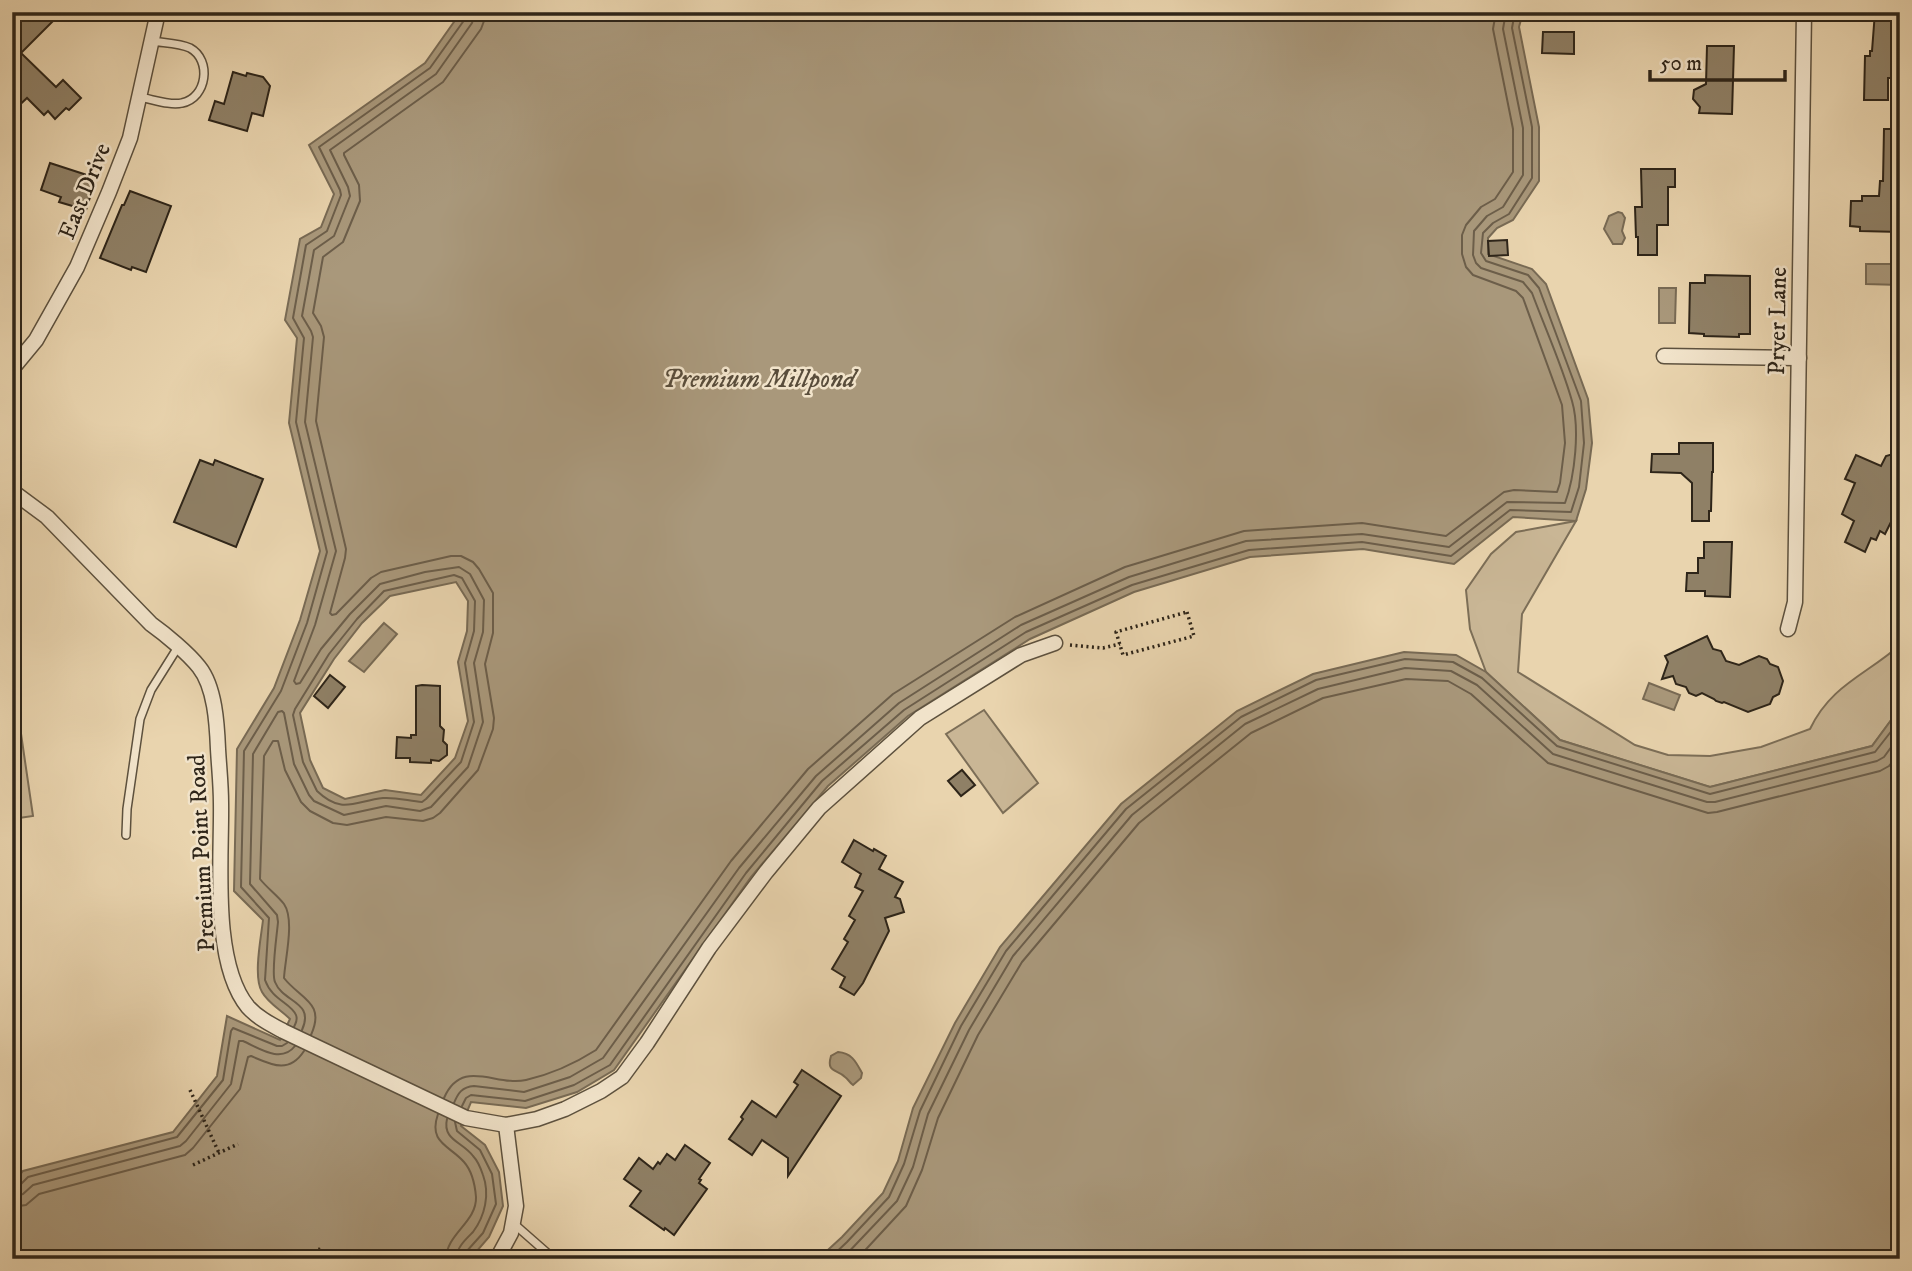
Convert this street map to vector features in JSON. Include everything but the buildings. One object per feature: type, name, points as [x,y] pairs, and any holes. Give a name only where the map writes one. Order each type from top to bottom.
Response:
[{"type":"street","name":"East Drive","points":[[12,369],[36,340],[78,267],[130,138],[158,12]]},
{"type":"street","name":"Pryer Lane","points":[[1788,629],[1795,602],[1804,12]]},
{"type":"street","points":[[1664,356],[1799,358]]},
{"type":"street","name":"Premium Point Road","points":[[12,491],[47,517],[151,624],[200,667],[216,713],[221,802],[222,916],[228,961],[247,1005],[261,1020],[466,1118],[506,1125],[537,1119],[565,1109],[622,1077],[709,948],[766,872],[819,808],[920,718],[1021,655],[1055,643]]},
{"type":"street","points":[[497,1259],[511,1233],[516,1206],[506,1125]]},
{"type":"lane","points":[[139,97],[180,104],[192,100],[202,86],[205,66],[200,57],[189,48],[152,41]]},
{"type":"lane","points":[[126,835],[127,809],[140,719],[151,690],[178,647]]},
{"type":"lane","points":[[513,1222],[554,1259]]},
{"type":"path","points":[[1187,612],[1194,636],[1123,655],[1119,644],[1116,632],[1187,612]]},
{"type":"path","points":[[1055,643],[1103,648],[1119,644]]},
{"type":"path","points":[[190,1090],[219,1153]]},
{"type":"path","points":[[193,1165],[238,1144]]},
{"type":"path","points":[[318,1249],[346,1259]]},
{"type":"shaded area","points":[[1576,521],[1522,614],[1518,672],[1635,745],[1668,755],[1710,756],[1761,747],[1810,729],[1839,691],[1900,645],[1900,708],[1872,746],[1710,787],[1560,740],[1486,672],[1470,629],[1466,590],[1491,554],[1516,532]]},
{"type":"shaded area","points":[[984,710],[1038,783],[1003,813],[946,734]]},
{"type":"shaded area","points":[[19,720],[33,816],[12,819],[12,721]]},
{"type":"water","name":"Premium Millpond","points":[[461,12],[1523,12],[1519,27],[1539,127],[1539,181],[1513,220],[1497,228],[1488,238],[1488,254],[1532,269],[1546,284],[1588,399],[1592,443],[1586,489],[1576,521],[1513,517],[1454,564],[1363,549],[1250,557],[1134,592],[1030,639],[908,716],[828,786],[751,877],[614,1070],[577,1092],[526,1108],[471,1102],[461,1126],[485,1145],[499,1172],[503,1206],[489,1237],[470,1259],[12,1259],[12,1185],[23,1171],[173,1132],[217,1076],[227,1016],[280,1040],[290,1019],[268,1000],[259,985],[258,957],[263,920],[234,891],[237,749],[274,688],[300,620],[320,551],[289,423],[297,338],[285,320],[300,239],[321,227],[334,194],[309,145],[425,63]],"holes":[[[456,582],[468,601],[467,631],[458,662],[468,721],[455,758],[421,795],[385,790],[345,799],[323,788],[310,760],[300,713],[334,659],[362,623],[390,596]]]},
{"type":"water","points":[[1618,212],[1625,218],[1622,231],[1625,238],[1622,244],[1613,244],[1604,229],[1609,216]]},
{"type":"water","points":[[1866,264],[1900,264],[1900,285],[1866,284]]},
{"type":"water","points":[[1659,288],[1676,288],[1675,323],[1659,323]]},
{"type":"water","points":[[384,623],[397,634],[364,672],[349,661]]},
{"type":"water","points":[[1404,652],[1456,655],[1486,672],[1560,740],[1710,787],[1872,746],[1900,708],[1900,1259],[818,1259],[883,1193],[898,1161],[913,1108],[955,1023],[1000,947],[1121,804],[1237,711],[1313,674]]},
{"type":"water","points":[[1649,683],[1680,695],[1674,710],[1643,699]]},
{"type":"water","points":[[838,1052],[850,1056],[862,1073],[861,1078],[853,1085],[831,1068],[831,1056]]}]
